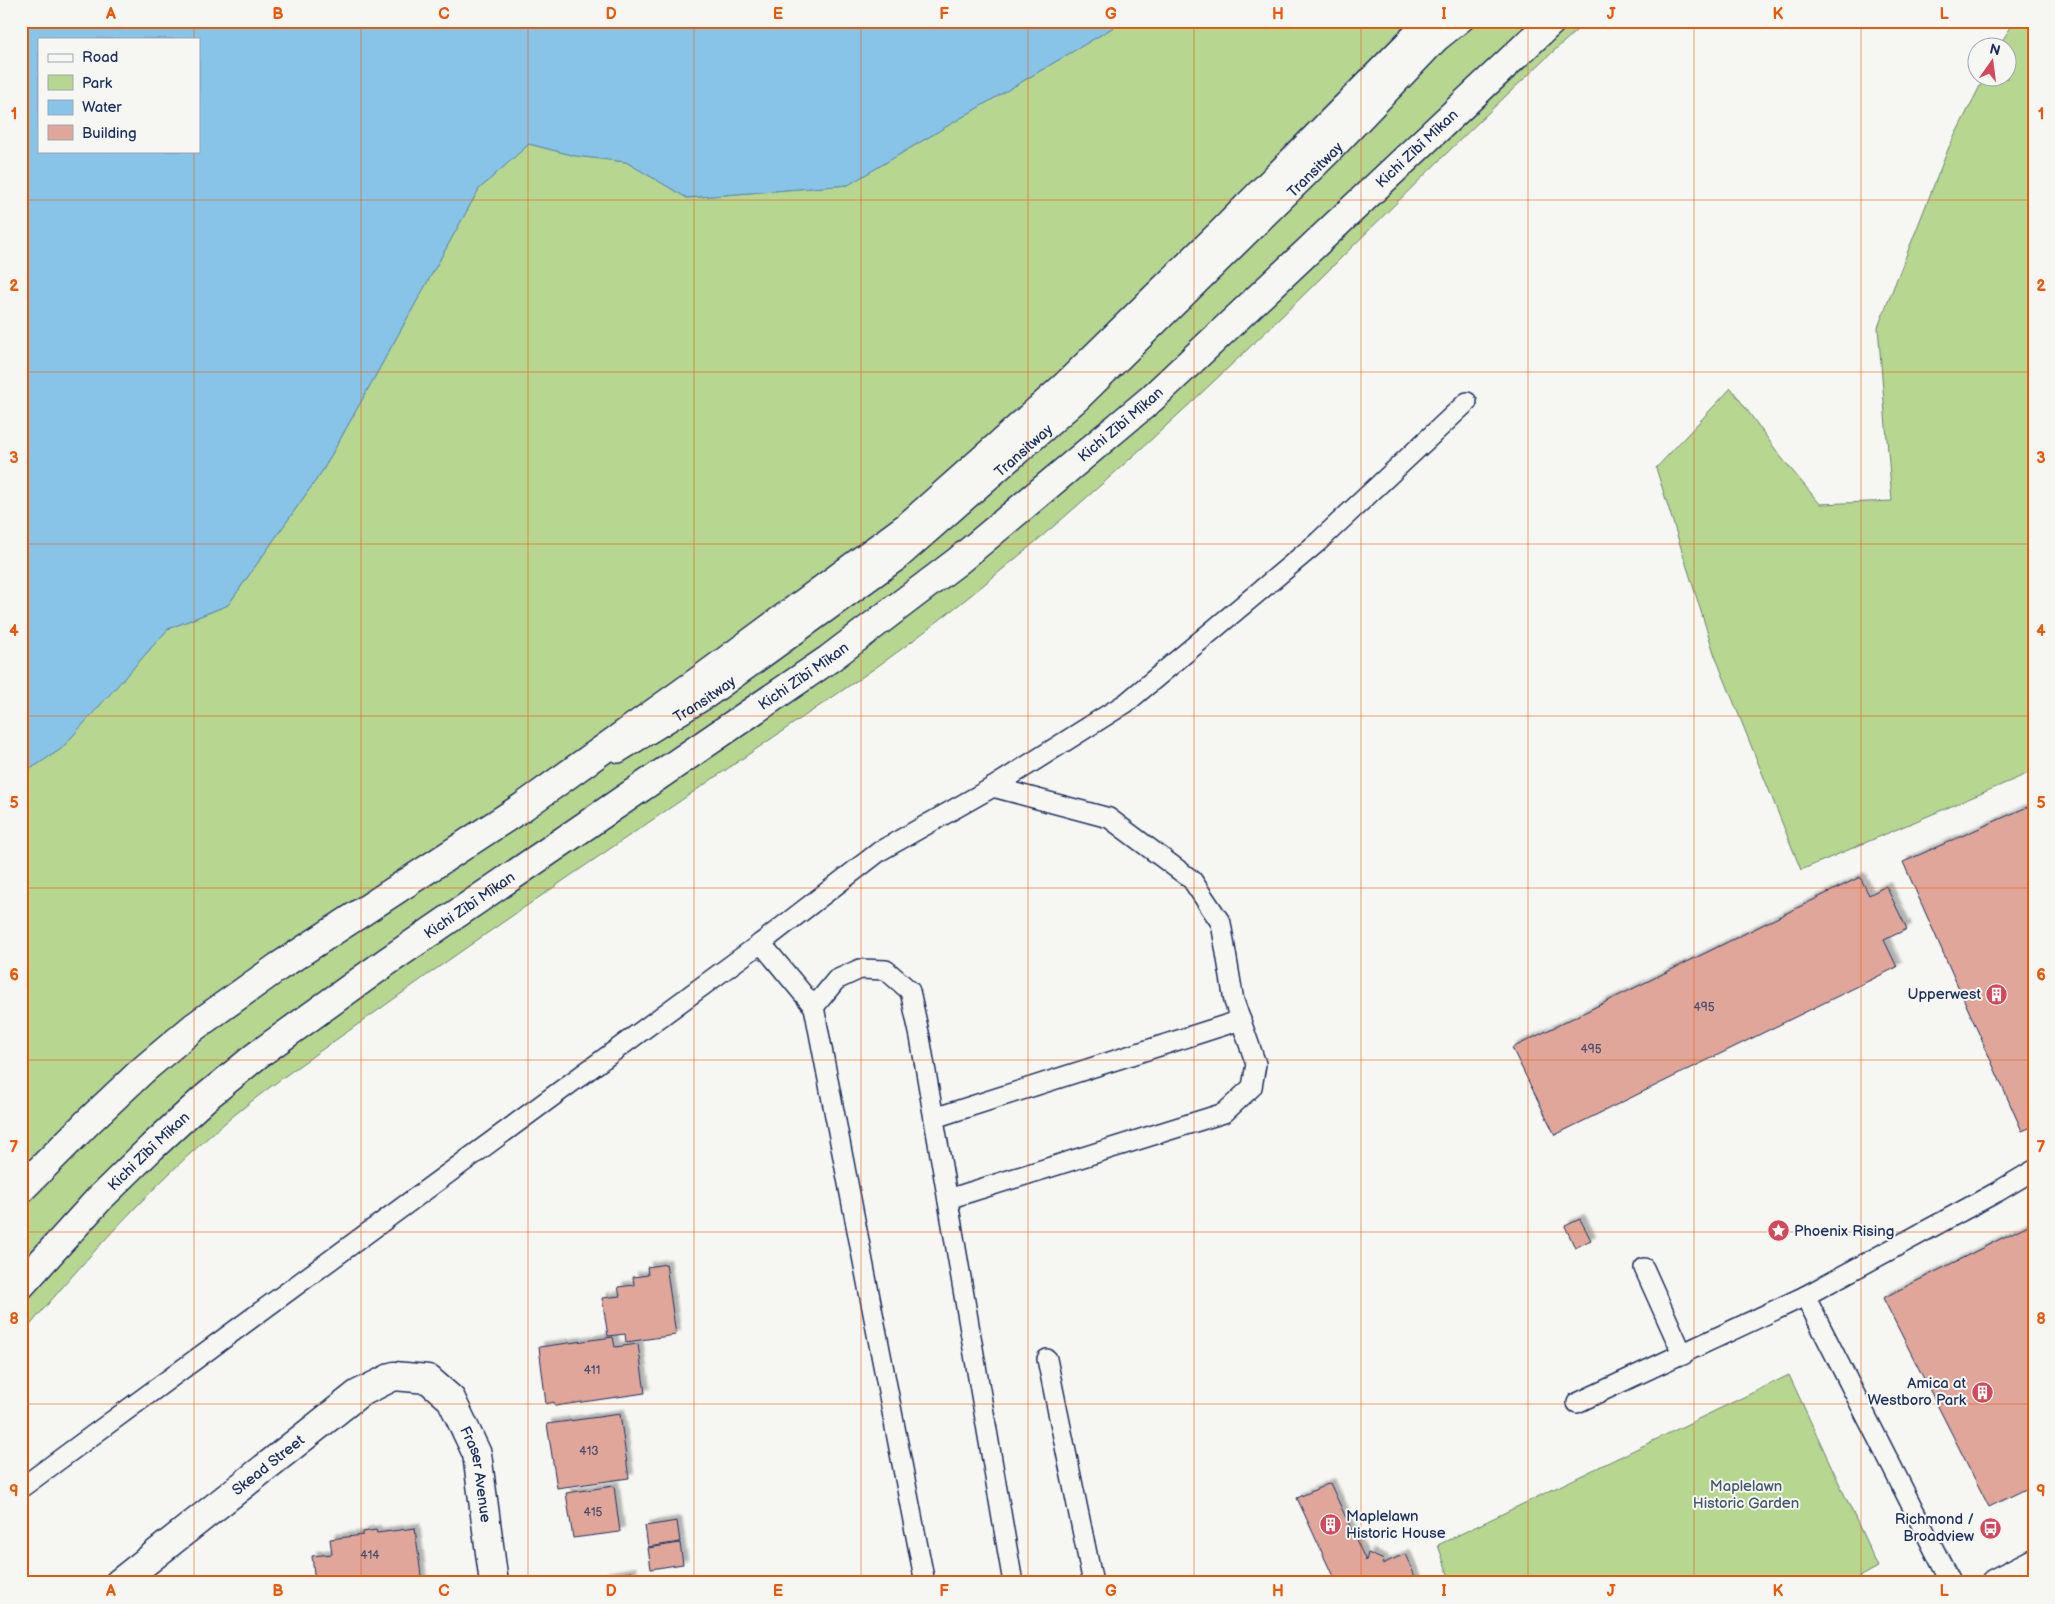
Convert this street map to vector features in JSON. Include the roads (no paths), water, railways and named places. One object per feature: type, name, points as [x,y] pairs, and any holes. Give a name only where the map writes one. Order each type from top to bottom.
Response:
[{"type":"main road","points":[[21,1189],[96,1114],[194,1027],[278,967],[524,806],[700,680],[908,526],[1070,381],[1431,21]]},
{"type":"main road","name":"Kichi Zībī Mīkan","points":[[21,1285],[99,1199],[152,1146],[205,1098],[256,1056],[385,963],[829,659],[958,561],[1150,399],[1552,21]]},
{"type":"main road","name":"Skead Street","points":[[119,1583],[358,1394],[394,1376],[428,1379]]},
{"type":"main road","name":"Fraser Avenue","points":[[428,1379],[451,1399],[477,1454],[494,1583]]},
{"type":"main road","points":[[1995,1583],[2034,1563]]},
{"type":"lane","name":"Transitway","points":[[524,806],[608,760],[708,698],[899,560],[1080,400],[1331,154],[1439,41],[1464,21]]},
{"type":"lane","points":[[21,1488],[761,943],[880,851],[993,787],[1126,703],[1318,542],[1467,402]]},
{"type":"lane","points":[[948,1199],[1224,1113],[1252,1087],[1256,1064],[1234,1001],[1221,923],[1192,880],[1109,818],[993,787]]},
{"type":"lane","points":[[761,943],[814,1007],[925,1583]]},
{"type":"lane","points":[[814,1007],[836,980],[860,969],[886,970],[910,991],[920,1037],[1013,1583]]},
{"type":"lane","points":[[934,1118],[1241,1020]]},
{"type":"lane","points":[[1577,1403],[1683,1355],[1805,1296],[1998,1192],[2034,1170]]},
{"type":"lane","points":[[1644,1268],[1683,1355]]},
{"type":"lane","points":[[1805,1296],[1951,1583]]},
{"type":"lane","points":[[1047,1360],[1093,1583]]},
{"type":"water","points":[[21,21],[1124,21],[848,185],[687,198],[626,162],[576,156],[529,144],[479,189],[323,470],[228,605],[168,629],[61,749],[21,775]]},
{"type":"place","name":"Upperwest","points":[[1997,994]]},
{"type":"place","name":"Phoenix Rising","points":[[1778,1231]]},
{"type":"place","name":"Amica at Westboro Park","points":[[1982,1392]]},
{"type":"place","name":"Maplelawn Historic House","points":[[1330,1525]]},
{"type":"place","name":"Richmond / Broadview","points":[[1990,1528]]},
{"type":"park label","name":"Maplelawn Historic Garden","points":[[1746,1494]]}]
